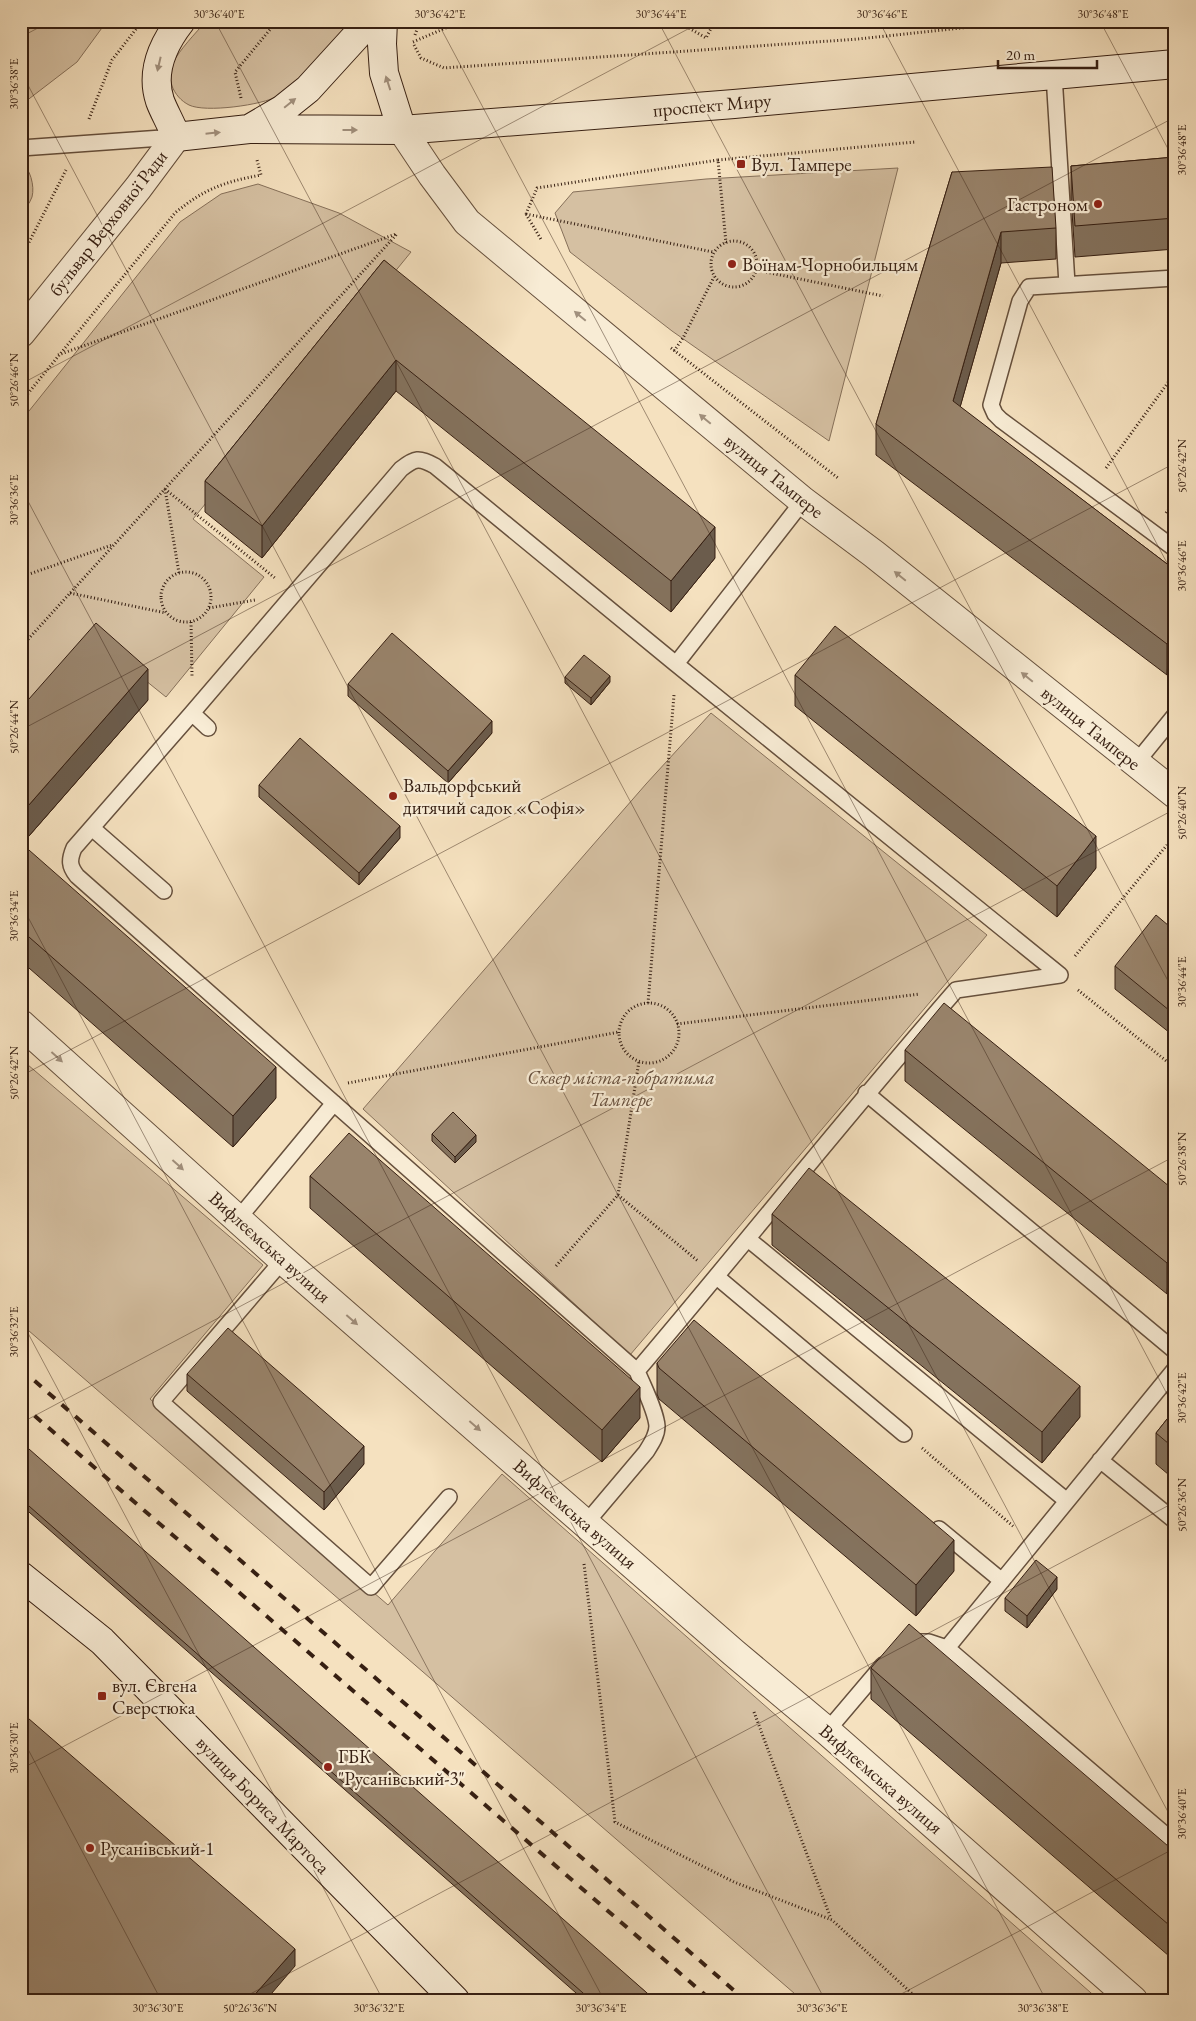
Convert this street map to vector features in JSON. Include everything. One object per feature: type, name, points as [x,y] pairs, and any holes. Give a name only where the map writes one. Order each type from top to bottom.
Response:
[{"type":"street","name":"бульвар Верховної Ради","points":[[176,136],[160,102],[156,68],[164,45],[181,21]]},
{"type":"street","name":"бульвар Верховної Ради","points":[[21,333],[138,188],[176,136],[249,129],[284,109],[308,89],[370,21]]},
{"type":"street","points":[[383,21],[384,73],[402,130]]},
{"type":"street","name":"проспект Миру","points":[[249,129],[402,130],[734,104],[1175,64]]},
{"type":"street","name":"вулиця Тампере","points":[[402,130],[467,222],[803,501],[874,554],[1175,794]]},
{"type":"street","name":"Вифлеємська вулиця","points":[[21,1024],[283,1260],[734,1654],[827,1731],[1133,2000]]},
{"type":"street","name":"вулиця Бориса Мартоса","points":[[21,1576],[102,1640],[454,2000]]},
{"type":"lane","points":[[1054,75],[1067,284]]},
{"type":"lane","points":[[21,148],[176,136]]},
{"type":"lane","points":[[1175,278],[1029,287],[1023,293],[991,405],[1001,420],[1175,549]]},
{"type":"lane","points":[[586,1523],[646,1452],[654,1439],[657,1426],[654,1414],[637,1371],[77,876],[71,869],[69,860],[74,848],[401,469],[412,460],[424,459],[435,466],[1060,975]]},
{"type":"lane","points":[[676,664],[803,501]]},
{"type":"lane","points":[[192,713],[208,728]]},
{"type":"lane","points":[[1136,764],[1175,715]]},
{"type":"lane","points":[[92,828],[164,891]]},
{"type":"lane","points":[[637,1371],[717,1277],[866,1093],[956,990],[1060,975]]},
{"type":"lane","points":[[866,1093],[1175,1351]]},
{"type":"lane","points":[[238,1219],[334,1103]]},
{"type":"lane","points":[[748,1239],[1067,1501]]},
{"type":"lane","points":[[283,1260],[161,1402],[371,1587],[449,1497]]},
{"type":"lane","points":[[717,1277],[904,1434]]},
{"type":"lane","points":[[685,1314],[700,1326]]},
{"type":"lane","points":[[947,1648],[1175,1369]]},
{"type":"lane","points":[[1100,1460],[1175,1521]]},
{"type":"lane","points":[[927,1519],[1002,1581]]},
{"type":"lane","points":[[901,1646],[917,1640],[947,1648],[1175,1843]]},
{"type":"lane","points":[[827,1731],[890,1657]]},
{"type":"path","points":[[125,21],[135,29]]},
{"type":"path","points":[[235,72],[277,21]]},
{"type":"path","points":[[462,21],[413,43],[421,58],[444,68],[858,39],[1027,21]]},
{"type":"path","points":[[677,21],[706,38],[715,21]]},
{"type":"path","points":[[526,214],[537,188],[718,160],[915,142]]},
{"type":"path","points":[[718,160],[726,243]]},
{"type":"path","points":[[21,402],[175,214],[194,197],[230,181],[261,175]]},
{"type":"path","points":[[526,214],[544,245]]},
{"type":"path","points":[[526,214],[713,252]]},
{"type":"path","points":[[21,647],[396,234],[58,355]]},
{"type":"path","points":[[742,242],[754,254],[756,270],[753,278],[735,288],[720,283],[714,277],[711,269],[713,252],[719,246],[726,243],[742,242]]},
{"type":"path","points":[[756,270],[884,296]]},
{"type":"path","points":[[674,350],[683,338],[714,277]]},
{"type":"path","points":[[666,344],[838,478]]},
{"type":"path","points":[[1093,487],[1169,384],[1175,373]]},
{"type":"path","points":[[165,489],[179,573]]},
{"type":"path","points":[[165,489],[295,593]]},
{"type":"path","points":[[21,578],[114,544]]},
{"type":"path","points":[[70,594],[166,613],[178,620],[190,622],[198,619],[208,608],[211,600],[208,584],[195,574],[187,572],[171,576],[162,590],[162,606],[166,613]]},
{"type":"path","points":[[208,608],[295,593]]},
{"type":"path","points":[[190,622],[192,713]]},
{"type":"path","points":[[648,1003],[676,664]]},
{"type":"path","points":[[1167,845],[1060,975],[1175,1068]]},
{"type":"path","points":[[677,1024],[956,990]]},
{"type":"path","points":[[648,1003],[658,1004],[667,1010],[677,1024],[679,1034],[677,1044],[671,1053],[660,1061],[650,1063],[630,1057],[623,1049],[618,1032],[626,1013],[638,1005],[648,1003]]},
{"type":"path","points":[[318,1088],[618,1032]]},
{"type":"path","points":[[540,1285],[618,1195],[639,1061]]},
{"type":"path","points":[[618,1195],[717,1277]]},
{"type":"path","points":[[904,1434],[1033,1542]]},
{"type":"path","points":[[584,1558],[615,1822],[734,1882],[832,1920],[919,2000]]},
{"type":"path","points":[[751,1705],[832,1920]]},
{"type":"green space","points":[[21,21],[107,21],[77,62],[21,105]]},
{"type":"green space","points":[[206,21],[354,21],[337,42],[300,80],[278,96],[247,105],[208,108],[189,105],[183,101],[173,89],[171,83],[172,66],[176,58]]},
{"type":"green space","points":[[21,162],[27,168],[31,178],[33,193],[21,215]]},
{"type":"green space","points":[[898,168],[829,441],[672,331],[570,252],[555,213],[573,192],[706,179]]},
{"type":"green space","points":[[258,184],[339,213],[411,252],[193,519],[264,577],[166,697],[99,643],[21,729],[21,421],[180,222],[221,194]]},
{"type":"green space","name":"Сквер міста-побратима Тампере","points":[[711,713],[987,935],[630,1355],[363,1109],[646,784]]},
{"type":"green space","points":[[21,1059],[263,1265],[150,1399],[388,1605],[502,1474],[1099,2000],[802,2000],[21,1324]]},
{"type":"building","points":[[1175,157],[1175,218],[1075,226],[1071,166]]},
{"type":"building","points":[[1052,167],[1056,228],[1001,232],[953,401],[1175,570],[1175,633],[1167,644],[876,424],[952,172]]},
{"type":"building","points":[[384,260],[715,527],[671,581],[396,360],[262,526],[205,481]]},
{"type":"building","points":[[96,623],[148,669],[21,814],[21,708]]},
{"type":"building","points":[[835,626],[1096,836],[1057,886],[795,675]]},
{"type":"building","points":[[392,633],[492,721],[448,771],[348,684]]},
{"type":"building","points":[[584,655],[610,676],[591,698],[565,677]]},
{"type":"building","points":[[300,738],[400,826],[359,873],[259,785]]},
{"type":"building","points":[[21,843],[276,1067],[233,1116],[21,930]]},
{"type":"building","points":[[1156,915],[1175,931],[1175,1015],[1115,966]]},
{"type":"building","points":[[944,1003],[1175,1191],[1175,1254],[1167,1263],[905,1050]]},
{"type":"building","points":[[453,1112],[476,1135],[455,1157],[432,1134]]},
{"type":"building","points":[[349,1133],[640,1387],[602,1430],[310,1176]]},
{"type":"building","points":[[809,1168],[1080,1386],[1042,1432],[772,1214]]},
{"type":"building","points":[[694,1320],[954,1540],[916,1585],[659,1368],[657,1363]]},
{"type":"building","points":[[228,1328],[364,1446],[324,1492],[187,1374]]},
{"type":"building","points":[[1175,1409],[1175,1449],[1156,1433]]},
{"type":"building","points":[[29,1449],[655,2000],[591,2000],[21,1499],[21,1458]]},
{"type":"building","points":[[1036,1560],[1057,1577],[1027,1616],[1005,1598]]},
{"type":"building","points":[[909,1624],[1175,1852],[1175,1917],[1169,1925],[871,1668]]},
{"type":"building","name":"Русанівський-1","points":[[21,1712],[295,1949],[250,2000],[21,1999]]},
{"type":"railway","points":[[21,1369],[745,2000]]},
{"type":"railway","points":[[21,1404],[711,2000]]},
{"type":"place","name":"Вул. Тампере","points":[[741,164]]},
{"type":"place","name":"Гастроном","points":[[1098,204]]},
{"type":"place","name":"Воїнам-Чорнобильцям","points":[[732,264]]},
{"type":"place","name":"Вальдорфський дитячий садок «Софія»","points":[[393,796]]},
{"type":"place","name":"вул. Євгена Сверстюка","points":[[102,1696]]},
{"type":"place","name":"ГБК \"Русанівський-3\"","points":[[328,1767]]},
{"type":"place","name":"Русанівський-1","points":[[90,1848]]}]
